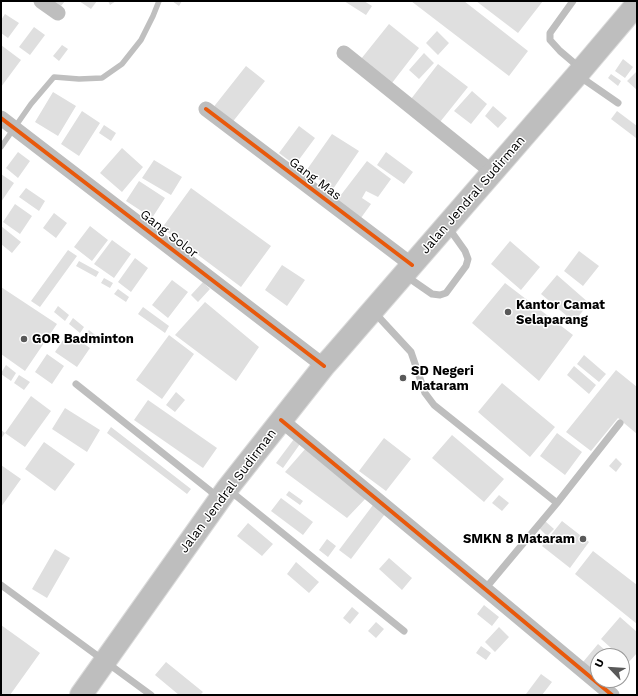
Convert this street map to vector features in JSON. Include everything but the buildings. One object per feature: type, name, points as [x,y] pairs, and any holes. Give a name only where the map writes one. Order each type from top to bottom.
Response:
[{"type":"highway","name":"Jalan Jendral Sudirman","points":[[81,695],[223,494],[324,366],[637,4]]},
{"type":"street","points":[[41,1],[58,13]]},
{"type":"street","points":[[344,53],[492,172]]},
{"type":"street","name":"Gang Mas","points":[[206,109],[408,270]]},
{"type":"street","name":"Gang Solor","points":[[4,120],[324,366]]},
{"type":"street","points":[[281,420],[612,695]]},
{"type":"lane","points":[[573,1],[550,32],[550,40],[579,72],[618,103]]},
{"type":"lane","points":[[408,270],[432,294],[440,295],[446,293],[466,266],[468,259],[465,251],[446,225]]},
{"type":"lane","points":[[372,311],[411,352],[424,393],[434,405],[557,502]]},
{"type":"lane","points":[[76,384],[404,630]]},
{"type":"lane","points":[[485,588],[557,502],[620,423]]},
{"type":"lane","points":[[1,585],[151,695]]},
{"type":"waterway","points":[[1,147],[31,104],[54,77],[79,79],[102,78],[122,64],[141,40],[159,1]]},
{"type":"cycle path","points":[[206,109],[412,265]]},
{"type":"cycle path","points":[[1,118],[324,366]]},
{"type":"cycle path","points":[[281,420],[612,695]]},
{"type":"place","name":"Kantor Camat Selaparang","points":[[508,312]]},
{"type":"place","name":"GOR Badminton","points":[[24,339]]},
{"type":"place","name":"SD Negeri Mataram","points":[[403,378]]},
{"type":"place","name":"SMKN 8 Mataram","points":[[583,539]]}]
